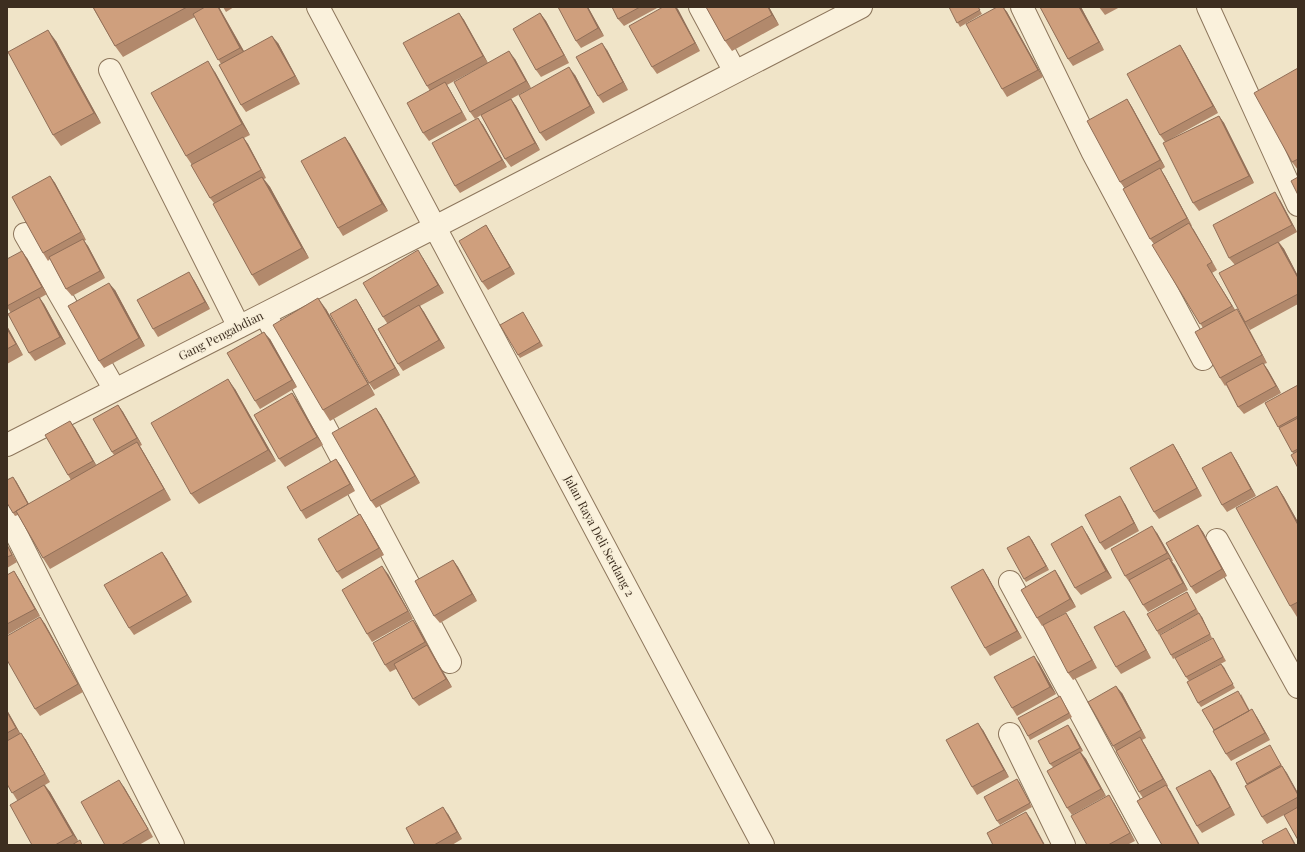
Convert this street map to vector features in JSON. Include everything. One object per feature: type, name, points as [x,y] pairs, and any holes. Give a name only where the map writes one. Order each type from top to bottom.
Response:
[{"type":"street","name":"Jalan Raya Deli Serdang 2","points":[[318,7],[763,845]]},
{"type":"street","points":[[700,7],[735,72]]},
{"type":"street","name":"Gang Pengabdian","points":[[7,445],[435,227],[861,7]]},
{"type":"street","points":[[1022,7],[1092,151],[1203,359]]},
{"type":"street","points":[[1208,7],[1298,205]]},
{"type":"street","points":[[110,70],[239,327]]},
{"type":"street","points":[[25,234],[115,390]]},
{"type":"street","points":[[265,314],[450,662]]},
{"type":"street","points":[[7,516],[173,845]]},
{"type":"street","points":[[1217,540],[1298,687]]},
{"type":"street","points":[[1010,582],[1152,845]]},
{"type":"street","points":[[1010,734],[1064,845]]},
{"type":"building","points":[[93,7],[187,7],[115,46]]},
{"type":"building","points":[[205,7],[218,7],[240,48],[218,60],[193,14]]},
{"type":"building","points":[[558,7],[587,7],[598,28],[576,41]]},
{"type":"building","points":[[612,7],[640,7],[618,19]]},
{"type":"building","points":[[663,7],[675,7],[695,43],[652,67],[629,26]]},
{"type":"building","points":[[706,7],[768,7],[772,15],[725,41]]},
{"type":"building","points":[[949,7],[978,7],[980,10],[957,23]]},
{"type":"building","points":[[997,7],[1003,7],[1038,70],[1002,89],[966,24]]},
{"type":"building","points":[[1040,7],[1079,7],[1099,42],[1068,59]]},
{"type":"building","points":[[459,13],[483,56],[427,86],[403,43]]},
{"type":"building","points":[[540,13],[564,55],[536,70],[513,29]]},
{"type":"building","points":[[48,30],[94,113],[53,135],[8,52]]},
{"type":"building","points":[[272,36],[295,76],[241,105],[219,65]]},
{"type":"building","points":[[602,43],[623,82],[598,96],[576,57]]},
{"type":"building","points":[[1180,45],[1213,106],[1160,135],[1127,74]]},
{"type":"building","points":[[509,51],[526,81],[470,112],[454,82]]},
{"type":"building","points":[[208,61],[242,124],[186,156],[151,93]]},
{"type":"building","points":[[569,67],[590,106],[540,133],[519,95]]},
{"type":"building","points":[[1298,68],[1298,159],[1292,162],[1254,93]]},
{"type":"building","points":[[445,82],[462,112],[423,133],[407,103]]},
{"type":"building","points":[[511,99],[535,143],[505,159],[481,115]]},
{"type":"building","points":[[1127,99],[1160,160],[1120,182],[1087,121]]},
{"type":"building","points":[[1219,116],[1249,176],[1193,203],[1163,143]]},
{"type":"building","points":[[478,118],[502,160],[455,186],[432,143]]},
{"type":"building","points":[[243,137],[261,170],[210,198],[191,165]]},
{"type":"building","points":[[345,137],[382,204],[338,228],[301,161]]},
{"type":"building","points":[[1160,168],[1187,218],[1150,239],[1123,189]]},
{"type":"building","points":[[50,176],[81,232],[43,253],[12,197]]},
{"type":"building","points":[[262,177],[302,248],[252,275],[213,204]]},
{"type":"building","points":[[1298,177],[1298,195],[1291,181]]},
{"type":"building","points":[[1275,192],[1292,225],[1229,258],[1213,225]]},
{"type":"building","points":[[1189,223],[1212,262],[1207,265],[1232,306],[1200,324],[1152,245]]},
{"type":"building","points":[[486,225],[510,267],[482,282],[459,241]]},
{"type":"building","points":[[83,239],[100,271],[66,289],[49,257]]},
{"type":"building","points":[[1278,242],[1298,278],[1298,294],[1245,322],[1219,273]]},
{"type":"building","points":[[418,250],[438,285],[383,317],[363,283]]},
{"type":"building","points":[[22,251],[42,287],[7,306],[7,259]]},
{"type":"building","points":[[189,272],[205,302],[153,329],[137,300]]},
{"type":"building","points":[[109,283],[139,338],[99,361],[68,306]]},
{"type":"building","points":[[39,297],[60,337],[29,353],[8,314]]},
{"type":"building","points":[[318,298],[368,384],[323,410],[273,325]]},
{"type":"building","points":[[356,299],[395,368],[369,383],[330,314]]},
{"type":"building","points":[[419,305],[439,340],[398,364],[378,329]]},
{"type":"building","points":[[1237,309],[1262,355],[1220,378],[1195,332]]},
{"type":"building","points":[[523,312],[540,342],[518,355],[500,325]]},
{"type":"building","points":[[7,329],[16,344],[7,349]]},
{"type":"building","points":[[264,332],[292,380],[255,401],[227,353]]},
{"type":"building","points":[[1263,363],[1276,386],[1238,407],[1226,383]]},
{"type":"building","points":[[228,379],[268,450],[191,494],[151,423]]},
{"type":"building","points":[[1298,385],[1298,416],[1278,427],[1265,403]]},
{"type":"building","points":[[292,393],[317,437],[279,459],[254,415]]},
{"type":"building","points":[[118,405],[137,438],[112,452],[93,419]]},
{"type":"building","points":[[376,408],[415,476],[371,501],[332,433]]},
{"type":"building","points":[[1298,418],[1298,449],[1292,452],[1279,428]]},
{"type":"building","points":[[70,421],[93,461],[68,475],[45,435]]},
{"type":"building","points":[[137,442],[164,489],[43,558],[16,511]]},
{"type":"building","points":[[1173,444],[1197,488],[1154,512],[1130,468]]},
{"type":"building","points":[[1298,451],[1298,468],[1291,455]]},
{"type":"building","points":[[1231,452],[1251,489],[1222,505],[1202,468]]},
{"type":"building","points":[[336,459],[350,484],[301,511],[287,487]]},
{"type":"building","points":[[13,477],[28,504],[13,513],[7,503],[7,480]]},
{"type":"building","points":[[1277,486],[1298,525],[1298,602],[1290,606],[1236,508]]},
{"type":"building","points":[[1120,496],[1134,523],[1100,543],[1085,515]]},
{"type":"building","points":[[360,514],[379,548],[337,572],[318,539]]},
{"type":"building","points":[[1198,525],[1222,569],[1191,587],[1166,543]]},
{"type":"building","points":[[1082,526],[1106,571],[1075,588],[1051,544]]},
{"type":"building","points":[[1152,526],[1167,553],[1125,576],[1111,549]]},
{"type":"building","points":[[1029,536],[1046,566],[1024,579],[1007,548]]},
{"type":"building","points":[[7,545],[12,555],[7,557]]},
{"type":"building","points":[[162,552],[187,595],[129,628],[104,585]]},
{"type":"building","points":[[1169,558],[1183,583],[1143,605],[1129,580]]},
{"type":"building","points":[[453,560],[472,594],[434,616],[415,581]]},
{"type":"building","points":[[382,566],[408,611],[367,634],[342,590]]},
{"type":"building","points":[[983,569],[1017,631],[985,648],[951,587]]},
{"type":"building","points":[[1055,570],[1070,599],[1037,618],[1021,590]]},
{"type":"building","points":[[14,571],[35,609],[7,624],[7,575]]},
{"type":"building","points":[[1187,592],[1196,609],[1157,631],[1147,614]]},
{"type":"building","points":[[1124,611],[1146,650],[1116,667],[1094,627]]},
{"type":"building","points":[[1066,613],[1092,660],[1068,673],[1043,625]]},
{"type":"building","points":[[1199,613],[1210,634],[1171,655],[1160,635]]},
{"type":"building","points":[[40,617],[78,684],[35,709],[7,660],[7,636]]},
{"type":"building","points":[[413,620],[425,642],[385,665],[373,643]]},
{"type":"building","points":[[1213,638],[1223,657],[1186,677],[1175,658]]},
{"type":"building","points":[[427,645],[446,679],[413,699],[394,664]]},
{"type":"building","points":[[1034,656],[1050,687],[1012,708],[994,677]]},
{"type":"building","points":[[1221,664],[1233,684],[1198,703],[1187,682]]},
{"type":"building","points":[[1116,686],[1141,730],[1113,746],[1088,702]]},
{"type":"building","points":[[1238,691],[1249,711],[1214,730],[1202,710]]},
{"type":"building","points":[[1060,696],[1069,713],[1028,736],[1018,718]]},
{"type":"building","points":[[1252,709],[1265,733],[1226,754],[1213,731]]},
{"type":"building","points":[[7,712],[16,728],[7,733]]},
{"type":"building","points":[[978,723],[1004,770],[972,787],[946,740]]},
{"type":"building","points":[[1068,725],[1080,748],[1050,764],[1038,741]]},
{"type":"building","points":[[21,733],[45,774],[12,793],[7,784],[7,741]]},
{"type":"building","points":[[1140,737],[1163,779],[1139,792],[1116,751]]},
{"type":"building","points":[[1270,745],[1281,765],[1247,784],[1236,763]]},
{"type":"building","points":[[1080,752],[1101,789],[1067,808],[1047,771]]},
{"type":"building","points":[[1282,766],[1298,797],[1262,817],[1245,786]]},
{"type":"building","points":[[1210,770],[1230,807],[1197,826],[1176,788]]},
{"type":"building","points":[[1017,779],[1030,803],[997,821],[984,797]]},
{"type":"building","points":[[119,780],[148,829],[121,845],[105,845],[81,802]]},
{"type":"building","points":[[44,785],[73,835],[55,845],[32,845],[10,805]]},
{"type":"building","points":[[1166,785],[1199,845],[1162,845],[1137,801]]},
{"type":"building","points":[[1109,795],[1130,833],[1108,845],[1087,845],[1071,816]]},
{"type":"building","points":[[443,807],[457,832],[434,845],[415,845],[406,828]]},
{"type":"building","points":[[1298,807],[1298,840],[1284,815]]},
{"type":"building","points":[[1026,812],[1044,845],[993,845],[987,833]]},
{"type":"building","points":[[1286,828],[1295,845],[1264,845],[1262,841]]},
{"type":"building","points":[[80,840],[82,845],[72,845]]}]
